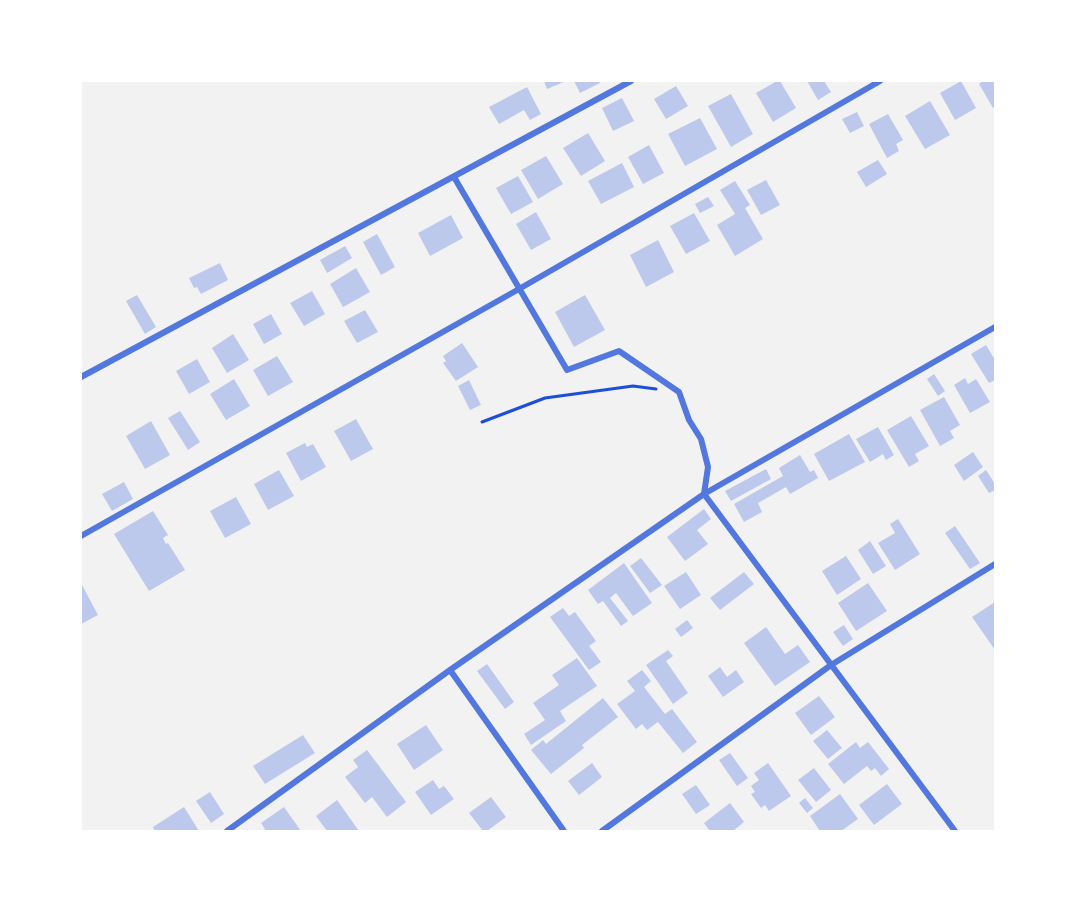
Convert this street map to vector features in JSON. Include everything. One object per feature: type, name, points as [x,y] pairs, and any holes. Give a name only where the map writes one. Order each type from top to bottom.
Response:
[{"type":"street","points":[[81,377],[631,81]]},
{"type":"street","points":[[81,536],[519,289],[880,81]]},
{"type":"street","points":[[454,177],[567,370],[619,351],[679,392],[689,420],[702,439],[708,467],[704,494],[955,831]]},
{"type":"street","points":[[227,831],[450,670],[704,494],[995,327]]},
{"type":"street","points":[[602,831],[831,665],[995,564]]},
{"type":"street","points":[[450,670],[564,831]]},
{"type":"path","points":[[482,422],[545,398],[633,386],[656,389]]},
{"type":"building","points":[[544,81],[566,81],[547,89]]},
{"type":"building","points":[[574,81],[599,81],[600,83],[580,93]]},
{"type":"building","points":[[780,81],[796,108],[773,122],[756,93]]},
{"type":"building","points":[[807,81],[824,81],[831,92],[818,100]]},
{"type":"building","points":[[961,81],[976,108],[955,120],[940,93]]},
{"type":"building","points":[[983,81],[995,81],[995,107],[993,108],[979,84]]},
{"type":"building","points":[[676,86],[688,106],[666,119],[654,99]]},
{"type":"building","points":[[527,87],[541,114],[530,120],[524,110],[499,124],[489,107]]},
{"type":"building","points":[[731,94],[753,134],[731,147],[708,106]]},
{"type":"building","points":[[622,98],[634,121],[613,131],[602,108]]},
{"type":"building","points":[[930,101],[950,135],[925,149],[905,116]]},
{"type":"building","points":[[857,112],[864,126],[850,133],[842,119]]},
{"type":"building","points":[[888,114],[903,140],[896,144],[899,151],[887,158],[869,124]]},
{"type":"building","points":[[700,118],[717,149],[685,166],[668,134]]},
{"type":"building","points":[[588,133],[605,161],[581,176],[563,148]]},
{"type":"building","points":[[649,145],[664,173],[643,184],[628,157]]},
{"type":"building","points":[[546,156],[563,184],[538,199],[521,170]]},
{"type":"building","points":[[878,160],[887,174],[866,187],[857,172]]},
{"type":"building","points":[[622,163],[634,187],[601,204],[588,181]]},
{"type":"building","points":[[518,176],[533,202],[511,214],[496,188]]},
{"type":"building","points":[[766,180],[780,205],[761,215],[747,190]]},
{"type":"building","points":[[735,181],[750,205],[745,208],[763,239],[735,256],[717,225],[735,214],[720,190]]},
{"type":"building","points":[[708,197],[714,206],[700,213],[695,204]]},
{"type":"building","points":[[536,212],[551,239],[531,250],[516,224]]},
{"type":"building","points":[[694,213],[710,241],[686,254],[670,226]]},
{"type":"building","points":[[451,215],[463,238],[430,256],[418,233]]},
{"type":"building","points":[[377,234],[395,267],[381,275],[363,242]]},
{"type":"building","points":[[658,240],[674,272],[646,287],[630,255]]},
{"type":"building","points":[[345,246],[352,258],[327,273],[320,260]]},
{"type":"building","points":[[220,263],[228,280],[201,294],[197,287],[194,288],[189,278]]},
{"type":"building","points":[[356,268],[370,292],[343,307],[330,284]]},
{"type":"building","points":[[312,291],[325,314],[304,326],[290,303]]},
{"type":"building","points":[[137,295],[156,327],[145,334],[126,301]]},
{"type":"building","points":[[585,295],[605,330],[574,347],[555,312]]},
{"type":"building","points":[[365,310],[378,332],[357,343],[344,321]]},
{"type":"building","points":[[271,314],[282,334],[264,344],[253,324]]},
{"type":"building","points":[[233,334],[249,360],[227,373],[212,348]]},
{"type":"building","points":[[462,343],[478,367],[456,381],[443,363],[446,361],[443,356]]},
{"type":"building","points":[[986,345],[995,360],[995,380],[989,383],[971,354]]},
{"type":"building","points":[[277,356],[293,382],[268,396],[253,370]]},
{"type":"building","points":[[197,359],[210,382],[189,394],[176,371]]},
{"type":"building","points":[[934,374],[945,391],[938,396],[927,379]]},
{"type":"building","points":[[965,378],[968,384],[976,379],[990,402],[970,413],[954,385]]},
{"type":"building","points":[[234,379],[250,406],[226,420],[210,394]]},
{"type":"building","points":[[469,380],[481,405],[470,410],[458,386]]},
{"type":"building","points":[[944,397],[960,425],[950,431],[954,438],[940,446],[920,410]]},
{"type":"building","points":[[180,411],[200,442],[188,450],[168,418]]},
{"type":"building","points":[[911,416],[929,446],[915,454],[919,461],[909,467],[887,430]]},
{"type":"building","points":[[356,419],[373,449],[351,461],[334,431]]},
{"type":"building","points":[[151,421],[170,455],[145,469],[126,436]]},
{"type":"building","points":[[878,427],[894,455],[886,460],[883,454],[870,462],[856,439]]},
{"type":"building","points":[[849,434],[865,462],[829,481],[814,454]]},
{"type":"building","points":[[305,443],[307,447],[313,444],[326,467],[301,481],[286,453]]},
{"type":"building","points":[[973,452],[983,467],[964,481],[954,465]]},
{"type":"building","points":[[800,455],[810,472],[814,470],[818,478],[790,494],[786,487],[758,503],[762,512],[744,522],[734,504],[783,476],[779,468]]},
{"type":"building","points":[[766,469],[771,479],[731,501],[725,491]]},
{"type":"building","points":[[279,470],[294,496],[268,510],[254,484]]},
{"type":"building","points":[[986,470],[995,484],[995,490],[989,493],[978,476]]},
{"type":"building","points":[[124,482],[133,499],[112,511],[102,494]]},
{"type":"building","points":[[236,497],[251,524],[225,538],[210,511]]},
{"type":"building","points":[[704,509],[711,519],[697,530],[708,544],[685,561],[667,537]]},
{"type":"building","points":[[153,511],[168,535],[163,538],[166,544],[168,543],[185,570],[149,591],[114,534]]},
{"type":"building","points":[[898,519],[920,554],[895,570],[878,543],[895,533],[890,524]]},
{"type":"building","points":[[955,526],[980,563],[970,569],[945,533]]},
{"type":"building","points":[[870,541],[886,566],[873,574],[858,550]]},
{"type":"building","points":[[846,556],[861,579],[837,595],[822,571]]},
{"type":"building","points":[[641,558],[662,585],[650,593],[630,566]]},
{"type":"building","points":[[624,563],[652,603],[633,616],[616,593],[610,598],[628,621],[621,626],[603,601],[598,604],[588,590]]},
{"type":"building","points":[[686,572],[701,595],[680,609],[664,586]]},
{"type":"building","points":[[744,572],[754,584],[720,610],[710,598]]},
{"type":"building","points":[[81,583],[98,615],[81,624]]},
{"type":"building","points":[[868,583],[887,611],[856,631],[838,603]]},
{"type":"building","points":[[995,602],[995,650],[972,617]]},
{"type":"building","points":[[563,608],[569,616],[575,612],[596,641],[589,646],[601,662],[589,670],[550,617]]},
{"type":"building","points":[[687,620],[693,628],[681,637],[675,629]]},
{"type":"building","points":[[844,625],[853,639],[843,646],[833,632]]},
{"type":"building","points":[[766,627],[785,654],[798,645],[810,662],[775,686],[744,643]]},
{"type":"building","points":[[668,650],[673,656],[666,661],[688,693],[673,704],[646,665]]},
{"type":"building","points":[[577,658],[597,686],[560,711],[566,721],[531,745],[524,734],[545,720],[533,703],[559,685],[552,675]]},
{"type":"building","points":[[487,664],[514,702],[505,709],[477,671]]},
{"type":"building","points":[[720,667],[727,677],[736,670],[744,682],[723,697],[708,676]]},
{"type":"building","points":[[642,670],[651,681],[644,687],[665,714],[672,709],[697,742],[683,753],[658,722],[647,730],[642,724],[636,729],[617,704],[635,691],[627,681]]},
{"type":"building","points":[[819,696],[835,717],[811,735],[795,713]]},
{"type":"building","points":[[603,698],[618,717],[582,745],[584,748],[551,774],[531,750],[543,740],[546,744]]},
{"type":"building","points":[[426,725],[443,750],[414,770],[397,744]]},
{"type":"building","points":[[827,730],[842,748],[828,759],[813,741]]},
{"type":"building","points":[[303,735],[315,753],[265,784],[253,766]]},
{"type":"building","points":[[856,742],[860,748],[868,742],[889,769],[881,776],[875,768],[871,771],[867,766],[844,784],[828,764]]},
{"type":"building","points":[[367,750],[406,802],[387,817],[372,797],[365,803],[345,777],[358,767],[353,760]]},
{"type":"building","points":[[730,753],[748,778],[737,786],[719,760]]},
{"type":"building","points":[[592,763],[602,777],[579,795],[568,781]]},
{"type":"building","points":[[768,763],[791,796],[769,811],[765,805],[761,808],[751,794],[755,792],[751,786],[759,780],[754,773]]},
{"type":"building","points":[[814,768],[831,790],[816,802],[798,780]]},
{"type":"building","points":[[433,780],[439,789],[444,786],[454,799],[431,815],[415,792]]},
{"type":"building","points":[[887,784],[902,804],[874,825],[859,805]]},
{"type":"building","points":[[696,785],[710,805],[696,814],[682,794]]},
{"type":"building","points":[[210,792],[224,814],[211,823],[196,801]]},
{"type":"building","points":[[840,794],[858,819],[841,831],[820,831],[810,816]]},
{"type":"building","points":[[491,797],[506,817],[487,831],[483,831],[469,813]]},
{"type":"building","points":[[805,798],[813,808],[807,813],[799,803]]},
{"type":"building","points":[[337,800],[359,831],[327,831],[316,816]]},
{"type":"building","points":[[730,803],[744,822],[733,831],[710,831],[704,823]]},
{"type":"building","points":[[184,807],[199,831],[155,831],[153,827]]},
{"type":"building","points":[[284,807],[301,831],[266,831],[261,823]]}]
